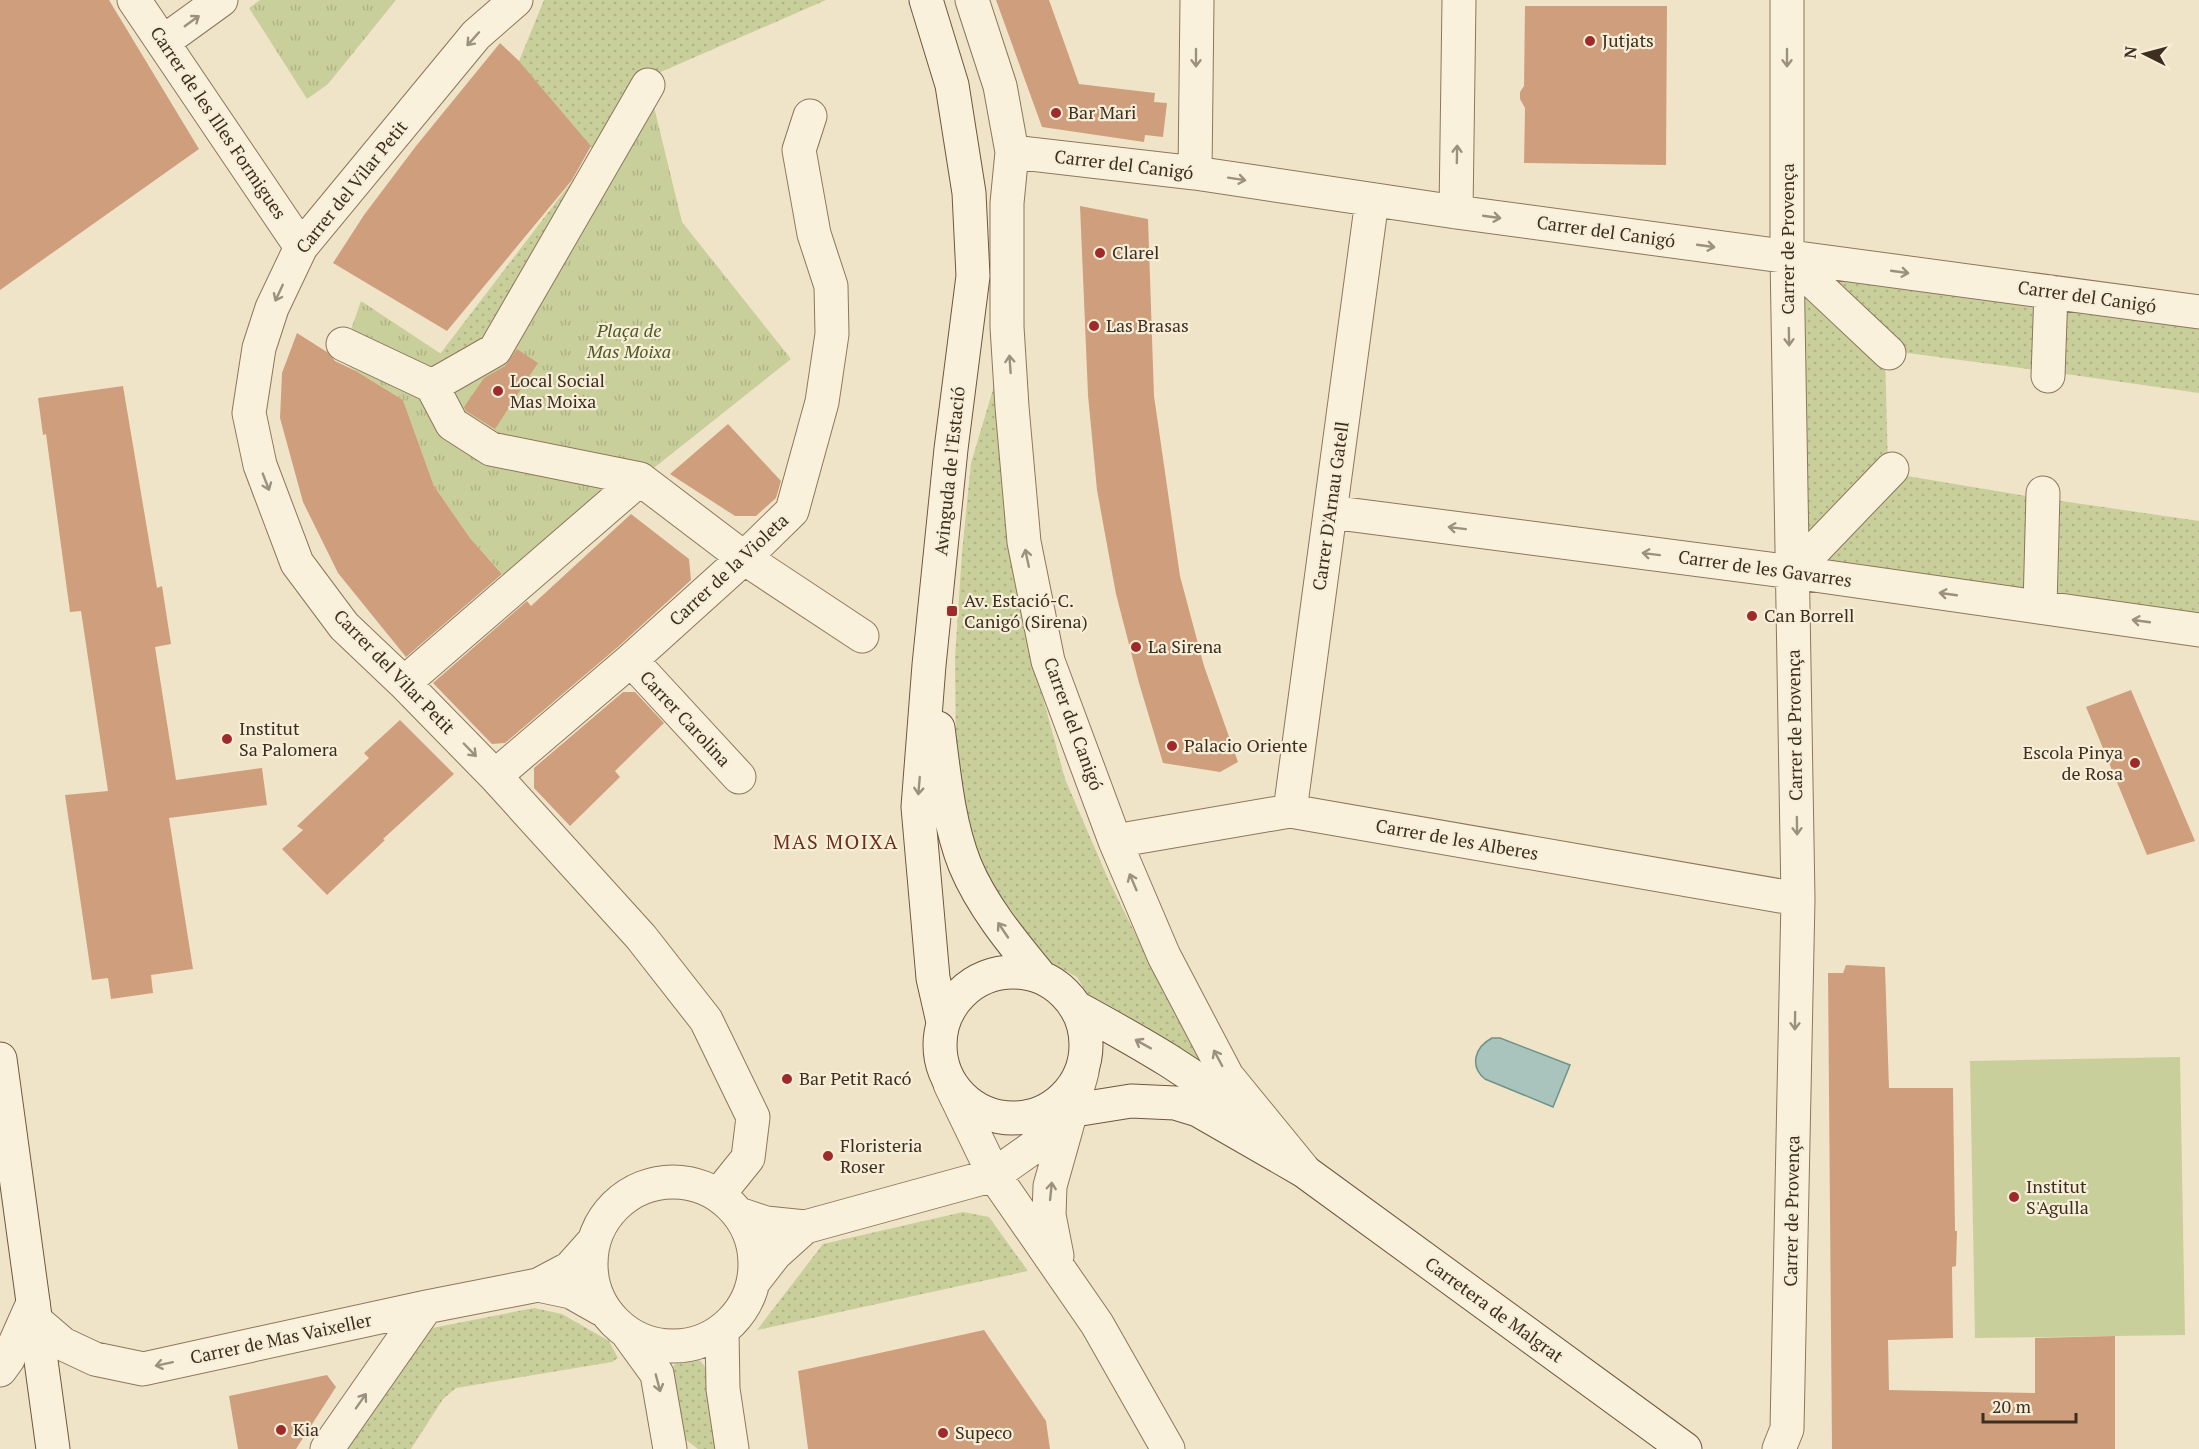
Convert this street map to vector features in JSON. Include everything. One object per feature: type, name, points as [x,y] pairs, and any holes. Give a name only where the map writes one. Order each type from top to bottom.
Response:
[{"type":"street","name":"Carrer de les Illes Formigues","points":[[134,0],[301,247]]},
{"type":"street","points":[[164,42],[221,0]]},
{"type":"street","name":"Carrer del Vilar Petit","points":[[516,0],[476,35],[301,247],[272,308],[259,348],[249,413],[260,465],[297,563],[344,626],[404,683],[495,776],[641,937],[706,1020],[753,1117],[748,1158],[729,1204]]},
{"type":"street","name":"Avinguda de l'Estació","points":[[926,0],[952,85],[969,193],[973,276],[951,449],[929,665],[918,807],[933,978],[943,1022]]},
{"type":"street","name":"Carrer del Canigó","points":[[972,0],[1000,86],[1012,152],[1006,203],[1007,327],[1024,542],[1048,660],[1115,841],[1164,956],[1227,1076],[1304,1171]]},
{"type":"street","points":[[1196,173],[1197,0]]},
{"type":"street","points":[[1456,212],[1459,0]]},
{"type":"street","name":"Carrer de Provença","points":[[1779,1449],[1787,1429],[1798,899],[1788,257],[1787,0]]},
{"type":"street","points":[[432,386],[495,350],[648,85]]},
{"type":"street","name":"Carrer de la Violeta","points":[[495,776],[631,660],[744,558],[792,511],[822,402],[832,334],[831,286],[814,234],[799,150],[810,116]]},
{"type":"street","name":"Carrer del Canigó","points":[[1012,152],[1196,173],[1456,212],[2199,312]]},
{"type":"street","name":"Carrer D'Arnau Gatell","points":[[1290,811],[1372,200]]},
{"type":"street","name":"Avinguda de l'Estació","points":[[973,276],[1006,203]]},
{"type":"street","points":[[1788,257],[1889,353]]},
{"type":"street","points":[[2048,376],[2051,292]]},
{"type":"street","points":[[343,344],[432,386],[452,424],[491,449],[640,480],[744,558],[862,636]]},
{"type":"street","points":[[1793,572],[1892,469]]},
{"type":"street","points":[[404,683],[640,480]]},
{"type":"street","points":[[2040,606],[2043,493]]},
{"type":"street","name":"Carrer de les Gavarres","points":[[1330,512],[1793,572],[2199,630]]},
{"type":"street","name":"Carrer Carolina","points":[[631,660],[739,777]]},
{"type":"street","name":"Avinguda de l'Estació","points":[[929,665],[946,786],[965,865],[997,920],[1040,976]]},
{"type":"street","name":"Carrer de les Alberes","points":[[1115,841],[1290,811],[1798,899]]},
{"type":"street","points":[[1061,1269],[1049,1215],[1050,1186],[1087,1050],[1085,1029],[1077,1008],[1061,989],[1040,976],[1017,971],[993,974],[971,984],[954,1000],[943,1022],[939,1043],[942,1065],[994,1175],[1097,1324],[1168,1449]]},
{"type":"street","name":"Carretera de Malgrat","points":[[1077,1008],[1165,1057],[1236,1109],[1304,1171],[1684,1449]]},
{"type":"street","points":[[0,1059],[53,1449]]},
{"type":"street","points":[[950,1084],[964,1101],[983,1113],[1003,1119],[1025,1118],[1049,1110],[1069,1094],[1082,1072]]},
{"type":"street","name":"Carretera de Malgrat","points":[[1025,1118],[1131,1101],[1175,1103],[1198,1110],[1304,1171]]},
{"type":"street","points":[[670,1449],[657,1374],[628,1334],[601,1309],[591,1273],[591,1248],[601,1221],[614,1205],[637,1188],[664,1181],[692,1183],[766,1223],[805,1227],[994,1175],[1042,1141],[1072,1109]]},
{"type":"street","points":[[942,1190],[980,1144]]},
{"type":"street","points":[[729,1204],[752,1238],[755,1261],[754,1281]]},
{"type":"street","points":[[628,1334],[651,1344],[675,1347],[700,1342],[722,1330],[735,1318],[746,1302],[754,1281],[775,1254],[805,1227]]},
{"type":"street","name":"Carrer de Mas Vaixeller","points":[[34,1312],[63,1344],[95,1359],[143,1369],[538,1285],[570,1268],[594,1241]]},
{"type":"street","name":"Carrer de Mas Vaixeller","points":[[538,1285],[572,1292],[601,1309]]},
{"type":"street","points":[[327,1449],[426,1307]]},
{"type":"street","points":[[0,1370],[9,1359],[34,1312]]},
{"type":"street","points":[[722,1330],[723,1389],[732,1449]]},
{"type":"green space","points":[[260,0],[396,0],[328,84],[307,99],[249,8]]},
{"type":"green space","points":[[544,0],[826,0],[647,78],[494,349],[461,367],[440,354],[595,151],[519,61]]},
{"type":"green space","name":"Plaça de Mas Moixa","points":[[647,78],[682,222],[791,359],[640,479],[507,579],[470,538],[434,486],[403,400],[340,361],[361,301],[461,367],[494,349]]},
{"type":"green space","points":[[1798,261],[2047,294],[2043,371],[1892,351]]},
{"type":"green space","points":[[1792,266],[1885,355],[1888,466],[1795,565]]},
{"type":"green space","points":[[2055,295],[2199,318],[2199,393],[2052,372]]},
{"type":"green space","points":[[997,376],[1001,481],[1016,586],[1033,661],[1065,779],[1109,881],[1162,987],[1222,1084],[1094,1005],[1077,977],[1040,957],[1009,919],[981,866],[956,769],[955,658],[971,463]]},
{"type":"green space","points":[[1895,474],[2038,498],[2037,603],[1806,568]]},
{"type":"green space","points":[[2048,499],[2199,521],[2199,627],[2046,604]]},
{"type":"green space","points":[[2180,1057],[2185,1335],[1975,1338],[1970,1061]]},
{"type":"green space","points":[[963,1212],[989,1217],[1028,1271],[757,1330],[823,1244]]},
{"type":"green space","points":[[534,1308],[562,1314],[609,1341],[618,1358],[612,1362],[456,1388],[443,1399],[411,1449],[335,1449],[399,1354],[432,1328]]},
{"type":"green space","points":[[685,1358],[699,1361],[706,1370],[711,1391],[717,1449],[698,1449],[678,1434],[669,1377],[674,1365]]},
{"type":"water","points":[[1492,1038],[1500,1038],[1570,1065],[1553,1107],[1485,1079],[1480,1074],[1476,1057],[1481,1046]]},
{"type":"building","points":[[0,0],[109,0],[199,149],[0,290]]},
{"type":"building","points":[[996,0],[1049,0],[1079,84],[1155,93],[1154,102],[1167,103],[1163,137],[1145,135],[1144,142],[1042,127]]},
{"type":"building","points":[[1525,6],[1667,6],[1666,165],[1524,163],[1525,108],[1520,99],[1520,92],[1524,86]]},
{"type":"building","points":[[500,43],[519,61],[591,146],[572,180],[447,331],[333,263],[364,215],[416,146]]},
{"type":"building","points":[[1080,206],[1148,219],[1154,396],[1180,576],[1204,666],[1238,762],[1220,772],[1163,763],[1116,594],[1097,490],[1088,395]]},
{"type":"building","points":[[297,333],[327,352],[335,361],[403,400],[434,486],[470,538],[502,574],[406,657],[338,573],[303,502],[280,418],[282,373]]},
{"type":"building","name":"Local Social Mas Moixa","points":[[517,349],[538,363],[495,429],[466,411],[464,407],[484,378],[505,366]]},
{"type":"building","name":"Institut Sa Palomera","points":[[123,386],[157,588],[162,586],[171,644],[155,647],[176,780],[262,768],[267,805],[169,818],[193,969],[151,975],[153,993],[111,999],[108,978],[92,980],[65,795],[108,791],[81,611],[70,612],[46,434],[43,435],[38,398]]},
{"type":"building","points":[[728,424],[781,481],[776,498],[756,516],[735,516],[670,474]]},
{"type":"building","points":[[631,514],[689,559],[691,580],[619,646],[505,743],[492,744],[433,683],[527,601],[531,606]]},
{"type":"building","name":"Escola Pinya de Rosa","points":[[2131,690],[2195,841],[2147,855],[2086,707]]},
{"type":"building","points":[[623,692],[635,692],[664,723],[615,771],[620,777],[570,826],[534,788],[534,768]]},
{"type":"building","points":[[400,720],[454,774],[383,839],[385,840],[327,895],[282,849],[303,830],[297,826],[369,758],[364,753]]},
{"type":"building","points":[[1846,965],[1885,967],[1889,1088],[1953,1088],[1955,1231],[1957,1231],[1956,1266],[1952,1267],[1953,1338],[1888,1340],[1889,1390],[2035,1393],[2035,1338],[2115,1336],[2115,1449],[1832,1449],[1828,973],[1843,973]]},
{"type":"building","points":[[984,1330],[1046,1421],[1050,1449],[808,1449],[798,1371]]},
{"type":"building","points":[[327,1375],[336,1387],[296,1449],[238,1449],[229,1396]]},
{"type":"place","name":"Jutjats","points":[[1590,41]]},
{"type":"place","name":"Bar Mari","points":[[1056,113]]},
{"type":"place","name":"Clarel","points":[[1100,253]]},
{"type":"place","name":"Las Brasas","points":[[1094,326]]},
{"type":"place","name":"Local Social Mas Moixa","points":[[498,391]]},
{"type":"place","name":"Av. Estació-C. Canigó (Sirena)","points":[[952,611]]},
{"type":"place","name":"Can Borrell","points":[[1752,616]]},
{"type":"place","name":"La Sirena","points":[[1136,647]]},
{"type":"place","name":"Institut Sa Palomera","points":[[227,739]]},
{"type":"place","name":"Palacio Oriente","points":[[1172,746]]},
{"type":"place","name":"Escola Pinya de Rosa","points":[[2135,763]]},
{"type":"place","name":"Bar Petit Racó","points":[[787,1079]]},
{"type":"place","name":"Floristeria Roser","points":[[828,1156]]},
{"type":"place","name":"Institut S'Agulla","points":[[2014,1197]]},
{"type":"place","name":"Kia","points":[[281,1430]]},
{"type":"place","name":"Supeco","points":[[943,1433]]},
{"type":"district","name":"MAS MOIXA","points":[[836,842]]}]
